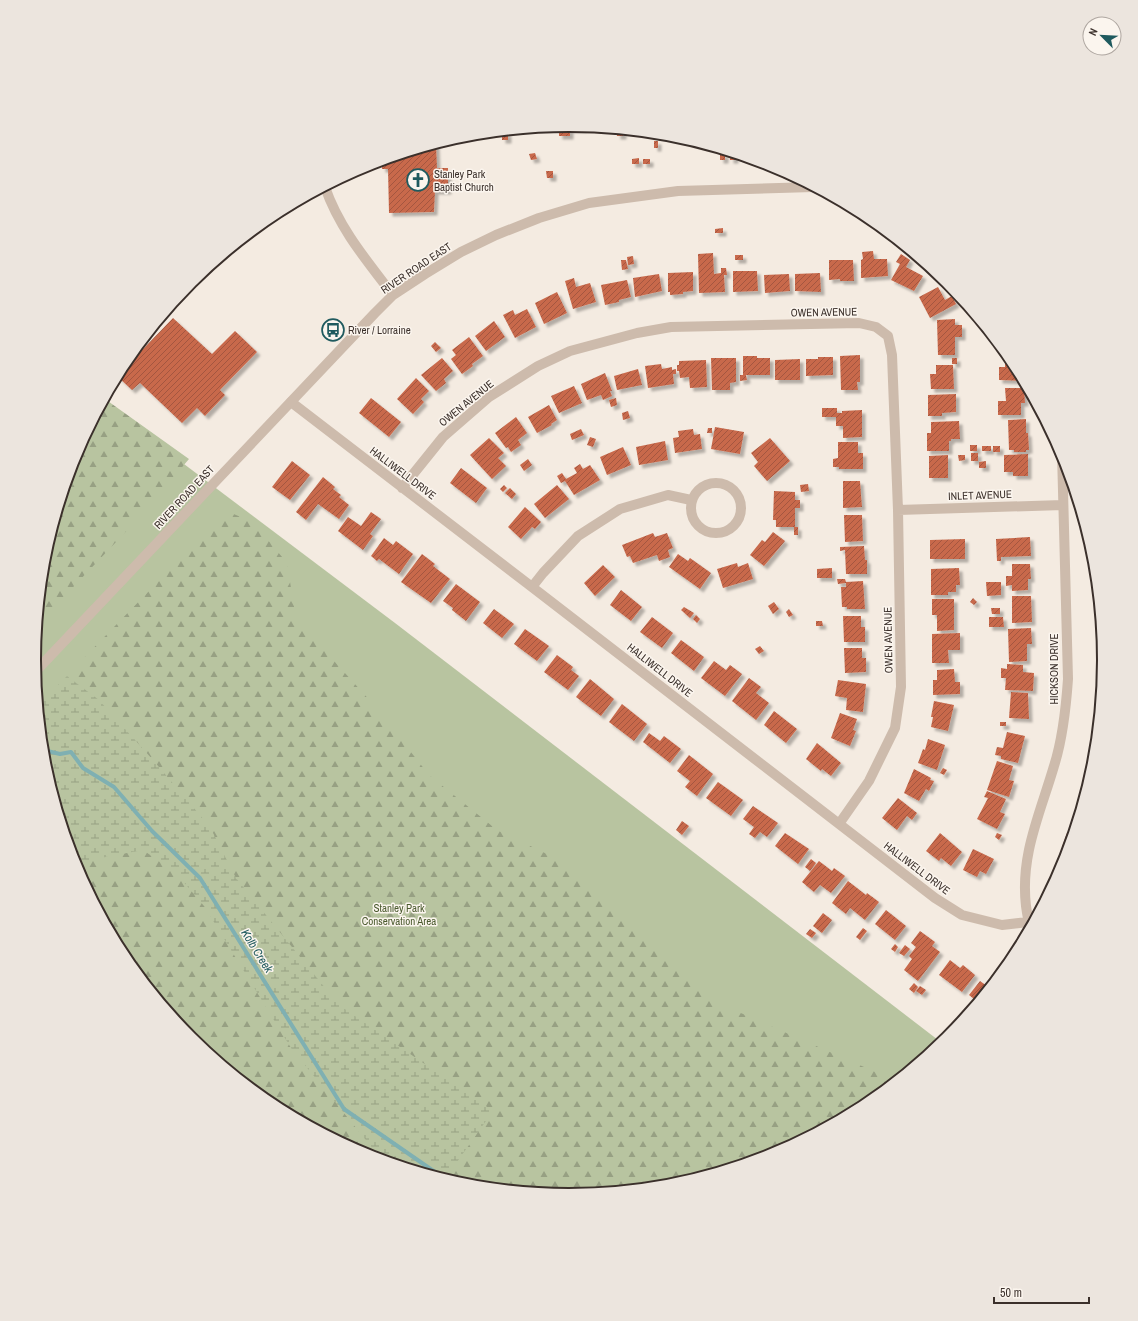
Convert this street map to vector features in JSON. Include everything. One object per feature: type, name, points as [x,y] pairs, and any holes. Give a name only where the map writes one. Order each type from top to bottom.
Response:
[{"type":"street","name":"RIVER ROAD EAST","points":[[41,666],[375,313],[393,295],[425,274],[461,252],[496,235],[539,218],[589,203],[678,191],[805,188]]},
{"type":"street","points":[[326,192],[330,203],[346,234],[393,295]]},
{"type":"street","name":"OWEN AVENUE","points":[[402,488],[443,437],[489,397],[538,366],[570,351],[637,333],[671,327],[859,323],[876,327],[888,336],[892,355],[898,510],[901,687],[895,728],[869,781],[839,824]]},
{"type":"street","name":"HALLIWELL DRIVE","points":[[291,402],[532,586],[934,898],[962,915],[1002,925],[1026,925]]},
{"type":"street","name":"HICKSON DRIVE","points":[[1028,921],[1024,889],[1029,848],[1036,819],[1055,766],[1065,712],[1068,679],[1062,473]]},
{"type":"street","points":[[714,483],[722,484],[732,489],[738,496],[741,505],[737,522],[731,529],[722,533],[713,534],[701,529],[694,523],[692,517],[690,508],[692,500],[702,487],[714,483]]},
{"type":"street","points":[[532,586],[578,536],[620,509],[668,495],[692,500]]},
{"type":"street","name":"INLET AVENUE","points":[[898,510],[1063,505]]},
{"type":"green space","points":[[109,402],[189,459],[136,521],[43,619],[51,557],[69,491],[81,458],[95,427]]},
{"type":"green space","name":"Stanley Park Conservation Area","points":[[107,406],[395,623],[937,1039],[917,1057],[862,1100],[803,1134],[771,1148],[706,1171],[638,1184],[604,1187],[534,1187],[500,1184],[432,1171],[367,1148],[335,1134],[276,1100],[248,1079],[196,1034],[172,1009],[130,954],[95,894],[81,863],[59,797],[51,764],[42,695],[41,660],[42,626],[51,557],[69,491],[81,458]]},
{"type":"green space","name":"Stanley Park Conservation Area","points":[[227,511],[254,523],[287,563],[296,619],[373,704],[429,775],[497,830],[549,855],[617,908],[658,955],[718,1003],[891,1079],[862,1100],[833,1118],[803,1134],[771,1148],[706,1171],[638,1184],[569,1188],[500,1184],[432,1171],[367,1148],[335,1134],[276,1100],[221,1057],[172,1009],[130,954],[95,894],[81,863],[69,830],[51,764],[43,700]]},
{"type":"green space","points":[[67,676],[99,700],[210,827],[236,878],[339,1005],[493,1111],[448,1174],[432,1171],[374,1150],[291,1048],[204,906],[176,873],[143,850],[81,862],[59,797],[51,764],[43,700]]},
{"type":"building","points":[[570,132],[570,136],[559,136],[559,133]]},
{"type":"building","points":[[508,136],[508,140],[502,140],[502,137]]},
{"type":"building","points":[[654,141],[658,141],[658,148],[654,148]]},
{"type":"building","name":"Stanley Park Baptist Church","points":[[436,149],[437,168],[448,168],[448,191],[435,191],[434,212],[389,213],[388,169],[382,169],[382,167],[399,161]]},
{"type":"building","points":[[535,153],[537,159],[531,160],[529,154]]},
{"type":"building","points":[[720,155],[725,156],[725,160],[720,160]]},
{"type":"building","points":[[639,158],[639,164],[632,164],[632,159]]},
{"type":"building","points":[[643,159],[650,159],[650,164],[643,164]]},
{"type":"building","points":[[546,171],[553,171],[553,178],[547,178]]},
{"type":"building","points":[[723,228],[723,233],[715,233],[715,229]]},
{"type":"building","points":[[873,251],[874,259],[887,259],[888,276],[861,278],[861,260],[863,259],[862,252]]},
{"type":"building","points":[[713,253],[714,274],[721,273],[721,268],[726,268],[727,275],[724,275],[725,292],[699,293],[698,254]]},
{"type":"building","points":[[901,254],[910,260],[906,267],[923,276],[914,291],[891,280],[900,264],[896,262]]},
{"type":"building","points":[[735,255],[743,255],[743,260],[735,260]]},
{"type":"building","points":[[633,256],[634,264],[628,265],[627,257]]},
{"type":"building","points":[[621,260],[626,260],[628,269],[622,270]]},
{"type":"building","points":[[829,260],[853,260],[854,281],[840,281],[840,279],[829,280]]},
{"type":"building","points":[[733,271],[757,271],[758,291],[733,292]]},
{"type":"building","points":[[693,272],[693,291],[683,292],[683,294],[670,295],[670,292],[668,292],[668,273]]},
{"type":"building","points":[[820,273],[821,292],[795,291],[795,274]]},
{"type":"building","points":[[659,274],[662,291],[635,297],[633,278]]},
{"type":"building","points":[[789,274],[790,291],[765,293],[764,275]]},
{"type":"building","points":[[574,278],[576,287],[590,283],[596,302],[573,309],[565,281]]},
{"type":"building","points":[[627,280],[631,297],[619,300],[619,302],[605,305],[601,285]]},
{"type":"building","points":[[938,287],[945,300],[951,297],[956,304],[930,318],[919,297]]},
{"type":"building","points":[[557,292],[567,313],[544,324],[535,303]]},
{"type":"building","points":[[527,309],[536,327],[515,338],[503,315],[513,310],[515,315]]},
{"type":"building","points":[[173,318],[212,354],[235,331],[257,352],[220,390],[225,395],[205,416],[197,408],[182,423],[140,383],[132,390],[122,380],[142,350]]},
{"type":"building","points":[[955,319],[955,325],[962,325],[962,337],[955,337],[955,355],[938,355],[937,320]]},
{"type":"building","points":[[494,321],[505,337],[486,351],[475,336]]},
{"type":"building","points":[[469,337],[483,356],[462,374],[451,359],[456,355],[452,350]]},
{"type":"building","points":[[435,342],[441,348],[436,352],[431,346]]},
{"type":"building","points":[[860,355],[860,382],[857,382],[858,390],[841,390],[840,356]]},
{"type":"building","points":[[743,356],[770,358],[770,375],[746,375],[747,380],[740,381],[740,375],[743,375]]},
{"type":"building","points":[[818,357],[833,357],[833,375],[806,376],[806,359],[818,359]]},
{"type":"building","points":[[442,358],[453,371],[444,379],[446,383],[436,391],[421,375]]},
{"type":"building","points":[[711,358],[736,358],[736,382],[730,383],[730,390],[712,390]]},
{"type":"building","points":[[952,358],[957,358],[957,364],[952,364]]},
{"type":"building","points":[[800,359],[800,380],[775,380],[775,360]]},
{"type":"building","points":[[706,360],[707,387],[690,388],[689,377],[680,378],[679,371],[677,371],[679,361]]},
{"type":"building","points":[[1005,363],[1016,381],[999,380],[999,367],[1005,367]]},
{"type":"building","points":[[661,364],[662,369],[672,367],[672,370],[676,369],[676,374],[673,374],[674,384],[648,388],[645,366]]},
{"type":"building","points":[[936,365],[953,365],[954,389],[931,389],[930,374],[936,374]]},
{"type":"building","points":[[638,369],[642,385],[617,390],[614,376]]},
{"type":"building","points":[[605,373],[612,391],[610,391],[612,396],[603,400],[601,395],[587,400],[581,384]]},
{"type":"building","points":[[416,378],[429,391],[421,399],[424,402],[413,414],[397,399]]},
{"type":"building","points":[[574,386],[582,403],[559,413],[551,396]]},
{"type":"building","points":[[1005,388],[1021,388],[1024,394],[1025,403],[1021,403],[1021,415],[998,415],[998,401],[1006,401]]},
{"type":"building","points":[[956,394],[956,412],[942,413],[942,416],[928,416],[928,395]]},
{"type":"building","points":[[371,398],[401,422],[389,437],[359,413]]},
{"type":"building","points":[[616,398],[617,405],[611,407],[609,400]]},
{"type":"building","points":[[549,405],[557,420],[551,424],[552,425],[537,433],[528,417]]},
{"type":"building","points":[[822,408],[837,408],[837,413],[842,413],[842,411],[862,410],[862,437],[843,438],[843,426],[836,426],[836,417],[822,417]]},
{"type":"building","points":[[628,411],[630,418],[623,420],[622,413]]},
{"type":"building","points":[[516,417],[527,433],[518,440],[521,445],[511,452],[508,447],[506,448],[495,433]]},
{"type":"building","points":[[1026,419],[1026,433],[1028,433],[1029,450],[1026,450],[1026,452],[1014,452],[1014,450],[1009,450],[1008,420]]},
{"type":"building","points":[[959,421],[960,439],[951,439],[951,441],[949,441],[949,451],[927,451],[927,433],[931,433],[931,422]]},
{"type":"building","points":[[715,427],[744,432],[740,454],[711,449]]},
{"type":"building","points":[[708,428],[712,428],[712,433],[707,433]]},
{"type":"building","points":[[581,429],[584,435],[572,440],[570,434]]},
{"type":"building","points":[[693,429],[694,435],[700,434],[702,449],[675,453],[673,438],[679,437],[678,431]]},
{"type":"building","points":[[590,437],[596,439],[593,447],[587,445]]},
{"type":"building","points":[[489,438],[504,453],[498,458],[506,466],[492,479],[470,455]]},
{"type":"building","points":[[770,438],[790,461],[767,481],[754,466],[758,462],[751,453]]},
{"type":"building","points":[[665,441],[668,460],[639,465],[636,447]]},
{"type":"building","points":[[838,442],[858,442],[858,453],[863,453],[863,469],[839,469],[839,467],[833,467],[833,459],[838,458]]},
{"type":"building","points":[[970,445],[977,445],[977,451],[970,451]]},
{"type":"building","points":[[982,446],[991,446],[991,451],[982,451]]},
{"type":"building","points":[[993,446],[1000,446],[1000,452],[993,452]]},
{"type":"building","points":[[623,447],[631,465],[607,475],[600,457]]},
{"type":"building","points":[[971,453],[978,453],[978,461],[971,461]]},
{"type":"building","points":[[1028,454],[1028,476],[1013,476],[1013,472],[1004,472],[1004,455]]},
{"type":"building","points":[[948,455],[948,478],[929,478],[929,456]]},
{"type":"building","points":[[958,455],[965,455],[965,460],[959,461]]},
{"type":"building","points":[[528,459],[532,465],[524,471],[520,465]]},
{"type":"building","points":[[292,461],[310,475],[290,500],[272,487]]},
{"type":"building","points":[[986,461],[986,468],[979,468],[979,462]]},
{"type":"building","points":[[580,464],[583,469],[590,465],[600,480],[574,495],[565,481],[561,483],[557,476],[562,473],[566,479],[577,473],[574,468]]},
{"type":"building","points":[[461,468],[487,488],[476,503],[450,483]]},
{"type":"building","points":[[323,477],[335,487],[333,489],[341,495],[339,497],[349,505],[339,519],[318,504],[306,520],[296,512]]},
{"type":"building","points":[[843,481],[860,481],[862,507],[843,508]]},
{"type":"building","points":[[808,484],[809,491],[801,492],[800,485]]},
{"type":"building","points":[[504,485],[507,488],[503,492],[500,489]]},
{"type":"building","points":[[557,485],[569,499],[545,518],[534,504]]},
{"type":"building","points":[[510,488],[516,494],[512,499],[505,493]]},
{"type":"building","points":[[774,491],[795,492],[795,500],[800,500],[800,508],[795,508],[795,527],[776,527],[776,520],[773,520]]},
{"type":"building","points":[[525,507],[541,522],[535,529],[532,527],[521,539],[508,527]]},
{"type":"building","points":[[371,512],[381,519],[370,534],[373,536],[363,550],[338,531],[348,517],[361,526]]},
{"type":"building","points":[[844,515],[862,515],[863,541],[845,542]]},
{"type":"building","points":[[794,527],[798,527],[798,535],[794,535]]},
{"type":"building","points":[[773,532],[785,541],[764,566],[750,555],[762,540],[765,542]]},
{"type":"building","points":[[653,533],[655,537],[667,533],[673,548],[668,550],[670,557],[659,561],[657,555],[633,563],[630,556],[627,557],[622,545]]},
{"type":"building","points":[[1030,537],[1031,556],[1001,557],[1001,561],[997,561],[996,539]]},
{"type":"building","points":[[384,538],[393,545],[396,541],[413,554],[399,574],[379,559],[377,561],[371,556]]},
{"type":"building","points":[[965,539],[965,559],[930,559],[930,540]]},
{"type":"building","points":[[864,546],[865,560],[867,560],[867,574],[846,574],[845,550],[840,551],[840,547]]},
{"type":"building","points":[[422,554],[435,564],[433,566],[450,579],[431,603],[401,582]]},
{"type":"building","points":[[678,554],[688,561],[690,558],[711,573],[700,589],[669,567]]},
{"type":"building","points":[[737,563],[738,567],[748,563],[753,579],[723,588],[717,569]]},
{"type":"building","points":[[1012,564],[1030,564],[1031,579],[1028,579],[1028,590],[1012,591],[1012,585],[1006,586],[1006,576],[1012,576]]},
{"type":"building","points":[[603,565],[615,577],[595,596],[584,583]]},
{"type":"building","points":[[832,568],[832,578],[817,578],[817,569]]},
{"type":"building","points":[[959,568],[960,585],[956,585],[956,592],[948,592],[948,595],[931,595],[931,569]]},
{"type":"building","points":[[837,579],[845,579],[846,582],[863,581],[865,609],[847,609],[847,607],[842,607],[841,587],[846,587],[846,583],[838,584]]},
{"type":"building","points":[[986,582],[1001,582],[1001,595],[987,596]]},
{"type":"building","points":[[456,584],[480,602],[466,621],[452,610],[453,608],[443,601]]},
{"type":"building","points":[[621,590],[642,607],[631,621],[610,605]]},
{"type":"building","points":[[1012,596],[1031,596],[1032,622],[1012,623]]},
{"type":"building","points":[[973,598],[977,602],[974,605],[970,602]]},
{"type":"building","points":[[932,599],[954,599],[954,630],[937,631],[937,615],[932,615]]},
{"type":"building","points":[[774,602],[779,609],[773,614],[768,606]]},
{"type":"building","points":[[684,607],[694,613],[690,618],[681,610]]},
{"type":"building","points":[[991,608],[1000,608],[1000,614],[992,614]]},
{"type":"building","points":[[494,609],[514,624],[502,638],[483,623]]},
{"type":"building","points":[[789,609],[793,615],[789,617],[786,612]]},
{"type":"building","points":[[696,615],[700,619],[697,623],[693,619]]},
{"type":"building","points":[[843,616],[861,616],[861,627],[865,627],[865,642],[844,642]]},
{"type":"building","points":[[652,617],[673,633],[662,648],[640,632]]},
{"type":"building","points":[[989,617],[1003,617],[1004,627],[989,627]]},
{"type":"building","points":[[816,621],[822,621],[823,626],[816,626]]},
{"type":"building","points":[[1031,628],[1032,644],[1027,644],[1027,661],[1009,662],[1008,629]]},
{"type":"building","points":[[525,629],[549,646],[537,661],[514,644]]},
{"type":"building","points":[[960,633],[960,650],[948,650],[949,663],[932,663],[932,634]]},
{"type":"building","points":[[681,640],[704,657],[694,671],[671,653]]},
{"type":"building","points":[[760,646],[764,651],[759,654],[755,649]]},
{"type":"building","points":[[844,648],[862,648],[862,658],[866,658],[866,672],[845,673]]},
{"type":"building","points":[[557,655],[573,667],[571,670],[579,676],[568,690],[544,672]]},
{"type":"building","points":[[714,661],[726,670],[730,665],[742,674],[725,696],[701,678]]},
{"type":"building","points":[[1007,664],[1023,665],[1023,672],[1034,673],[1033,691],[1005,690],[1006,678],[1001,678],[1001,668],[1007,669]]},
{"type":"building","points":[[954,669],[955,682],[960,682],[960,694],[933,695],[933,680],[937,680],[937,670]]},
{"type":"building","points":[[749,678],[761,687],[756,693],[769,703],[756,720],[732,701]]},
{"type":"building","points":[[590,679],[614,699],[601,716],[576,697]]},
{"type":"building","points":[[838,680],[866,684],[863,712],[846,710],[847,698],[835,696]]},
{"type":"building","points":[[1011,692],[1028,693],[1029,719],[1009,718]]},
{"type":"building","points":[[934,701],[954,705],[948,731],[931,727]]},
{"type":"building","points":[[622,704],[647,724],[634,741],[609,722]]},
{"type":"building","points":[[774,711],[797,729],[786,743],[764,725]]},
{"type":"building","points":[[840,713],[857,719],[853,730],[856,731],[850,746],[831,738]]},
{"type":"building","points":[[1000,722],[1006,722],[1006,726],[1000,726]]},
{"type":"building","points":[[1007,732],[1025,736],[1018,763],[1001,759],[1001,756],[995,755],[997,747],[1003,748]]},
{"type":"building","points":[[649,733],[660,741],[664,736],[681,749],[670,763],[643,742]]},
{"type":"building","points":[[928,739],[945,745],[937,770],[918,763],[923,749],[925,750]]},
{"type":"building","points":[[817,743],[841,763],[831,776],[822,769],[821,771],[806,759]]},
{"type":"building","points":[[689,755],[713,774],[697,796],[685,787],[690,781],[677,771]]},
{"type":"building","points":[[997,761],[1013,766],[1009,780],[1014,781],[1009,797],[987,790]]},
{"type":"building","points":[[943,768],[947,770],[944,775],[940,773]]},
{"type":"building","points":[[914,769],[931,778],[930,780],[934,781],[929,791],[926,789],[919,801],[904,793]]},
{"type":"building","points":[[718,782],[743,800],[731,816],[706,798]]},
{"type":"building","points":[[987,791],[1006,799],[1000,812],[1005,814],[997,829],[977,819],[988,798],[984,797]]},
{"type":"building","points":[[898,798],[917,813],[912,820],[907,816],[897,830],[882,818]]},
{"type":"building","points":[[753,806],[778,823],[767,837],[760,832],[755,838],[749,834],[754,827],[743,819]]},
{"type":"building","points":[[682,821],[689,826],[682,835],[676,830]]},
{"type":"building","points":[[785,833],[809,849],[798,864],[775,846]]},
{"type":"building","points":[[940,833],[962,852],[951,866],[941,858],[939,861],[926,851]]},
{"type":"building","points":[[997,833],[1002,835],[999,840],[995,837]]},
{"type":"building","points":[[1068,833],[1063,847],[1062,847]]},
{"type":"building","points":[[973,849],[994,859],[986,874],[980,871],[977,877],[963,870]]},
{"type":"building","points":[[811,859],[816,863],[810,871],[805,867]]},
{"type":"building","points":[[819,861],[832,871],[834,868],[845,876],[831,893],[820,885],[814,892],[802,882]]},
{"type":"building","points":[[848,881],[866,895],[867,893],[879,902],[865,920],[850,908],[846,914],[832,903]]},
{"type":"building","points":[[886,910],[906,926],[895,940],[875,924]]},
{"type":"building","points":[[823,913],[832,920],[822,933],[813,926]]},
{"type":"building","points":[[863,928],[867,931],[860,940],[856,937]]},
{"type":"building","points":[[810,929],[816,933],[812,938],[806,934]]},
{"type":"building","points":[[920,931],[935,942],[932,946],[940,952],[918,981],[904,970],[912,959],[909,956],[916,947],[911,943]]},
{"type":"building","points":[[895,944],[898,947],[895,952],[891,949]]},
{"type":"building","points":[[905,945],[910,949],[904,956],[899,953]]},
{"type":"building","points":[[950,960],[960,968],[963,965],[975,975],[962,992],[939,975]]},
{"type":"building","points":[[980,981],[986,985],[973,1000],[969,995]]},
{"type":"building","points":[[914,983],[918,987],[914,993],[909,989]]},
{"type":"building","points":[[920,986],[926,990],[922,995],[916,991]]},
{"type":"waterway","name":"Kolb Creek","points":[[49,751],[60,754],[71,752],[83,768],[114,787],[152,831],[200,878],[344,1109],[434,1171]]},
{"type":"place","name":"Stanley Park Baptist Church","points":[[418,180]]},
{"type":"place","name":"River / Lorraine","points":[[333,330]]}]
